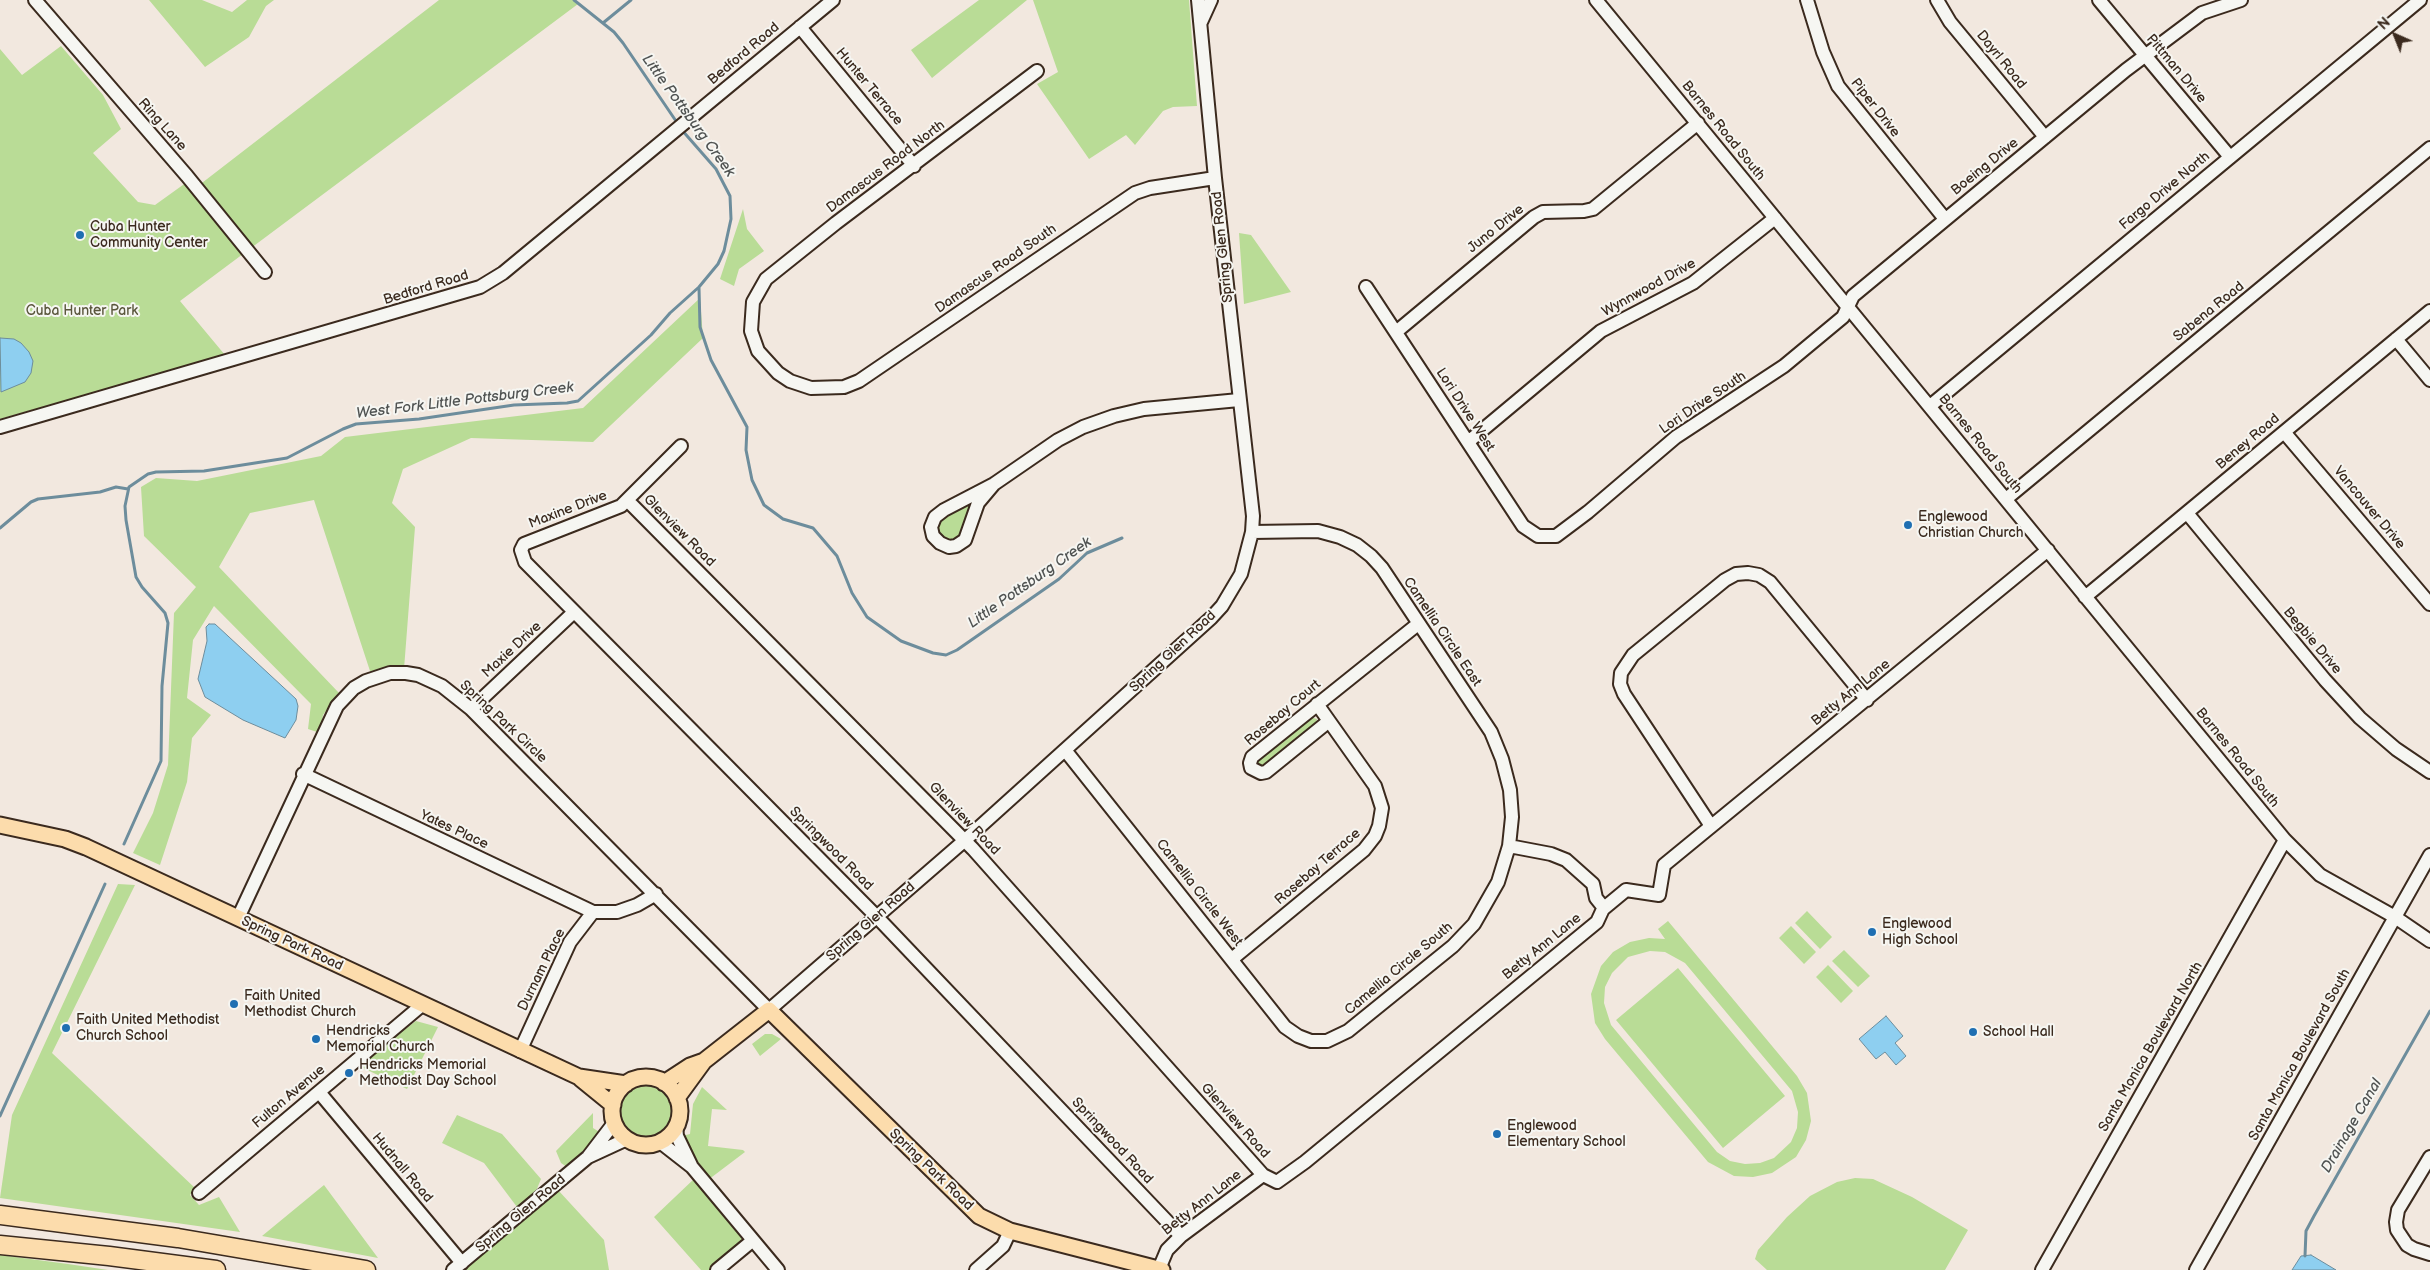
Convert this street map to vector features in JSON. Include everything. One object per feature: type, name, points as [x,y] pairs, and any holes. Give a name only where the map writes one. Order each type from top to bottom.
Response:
[{"type":"highway","points":[[0,1214],[161,1235],[366,1270]]},
{"type":"highway","points":[[0,1245],[109,1256],[216,1270]]},
{"type":"main road","name":"Spring Park Road","points":[[0,825],[58,837],[86,847],[578,1077],[613,1105]]},
{"type":"main road","name":"Spring Park Road","points":[[769,1010],[979,1216],[1010,1231],[1160,1270]]},
{"type":"main road","name":"Spring Glen Road","points":[[677,1098],[704,1061],[769,1010]]},
{"type":"main road","name":"Spring Glen Road","points":[[664,1082],[690,1066],[704,1061]]},
{"type":"main road","name":"Spring Park Road","points":[[578,1077],[626,1084]]},
{"type":"main road","points":[[645,1078],[664,1082],[677,1098],[680,1109],[676,1126],[660,1142],[646,1145],[627,1139],[614,1123],[613,1105],[618,1093],[626,1084],[645,1078]]},
{"type":"street","name":"Ring Lane","points":[[35,0],[183,172],[265,272]]},
{"type":"street","name":"Bedford Road","points":[[0,427],[480,287],[504,273],[833,0]]},
{"type":"street","name":"Spring Glen Road","points":[[769,1010],[964,841],[1222,606],[1241,574],[1252,532],[1253,516],[1215,178],[1198,0]]},
{"type":"street","points":[[1201,22],[1211,0]]},
{"type":"street","name":"Barnes Road South","points":[[1596,0],[2285,840],[2320,875],[2395,917],[2430,941]]},
{"type":"street","name":"Piper Drive","points":[[1807,0],[1824,52],[1838,86],[1945,219]]},
{"type":"street","name":"Dayrl Road","points":[[1937,0],[1950,22],[2045,137]]},
{"type":"street","name":"Pittman Drive","points":[[2099,0],[2230,157]]},
{"type":"street","name":"Boeing Drive","points":[[1848,307],[1853,296],[2146,56],[2202,14],[2240,0]]},
{"type":"street","name":"Fargo Drive North","points":[[1930,406],[2420,0]]},
{"type":"street","name":"Hunter Terrace","points":[[800,27],[914,166]]},
{"type":"street","name":"Damascus Road North","points":[[798,385],[772,368],[754,340],[750,315],[757,292],[775,270],[1038,71]]},
{"type":"street","name":"Juno Drive","points":[[1396,332],[1534,217],[1543,212],[1593,209],[1698,124]]},
{"type":"street","name":"Sabena Road","points":[[2006,499],[2430,148]]},
{"type":"street","name":"Damascus Road South","points":[[798,385],[826,389],[844,387],[860,381],[1128,197],[1150,188],[1215,178]]},
{"type":"street","name":"Wynnwood Drive","points":[[1468,442],[1601,331],[1693,283],[1775,218]]},
{"type":"street","name":"Lori Drive West","points":[[1366,287],[1523,526],[1538,536],[1548,537]]},
{"type":"street","name":"Lori Drive South","points":[[1548,537],[1565,531],[1692,425],[1772,376],[1843,316],[1848,307]]},
{"type":"street","name":"Beney Road","points":[[2085,597],[2430,311]]},
{"type":"street","points":[[2396,339],[2430,380]]},
{"type":"street","points":[[994,484],[978,504],[965,540],[956,546],[949,547],[940,543],[933,536],[931,527],[935,517],[944,510],[994,484],[1058,440],[1083,427],[1114,416],[1144,409],[1239,400]]},
{"type":"street","name":"Vancouver Drive","points":[[2284,432],[2430,604]]},
{"type":"street","name":"Maxine Drive","points":[[521,550],[524,544],[531,540],[621,506],[681,446]]},
{"type":"street","name":"Glenview Road","points":[[627,500],[964,841],[1263,1175]]},
{"type":"street","name":"Begbie Drive","points":[[2187,513],[2325,680],[2360,718],[2396,749],[2430,772]]},
{"type":"street","name":"Camellia Circle East","points":[[1252,532],[1318,532],[1340,537],[1356,545],[1382,568],[1491,732],[1502,758],[1510,799],[1509,846]]},
{"type":"street","name":"Springwood Road","points":[[521,550],[525,562],[877,917],[1181,1236]]},
{"type":"street","name":"Betty Ann Lane","points":[[1160,1270],[1167,1250],[1181,1236],[1263,1175],[1277,1182],[1305,1162],[1597,922],[1604,908],[1626,890],[1659,895],[1664,866],[2048,550]]},
{"type":"street","points":[[1711,826],[1624,694],[1620,684],[1621,673],[1633,655],[1724,580],[1736,574],[1748,573],[1759,575],[1770,582],[1867,700]]},
{"type":"street","name":"Maxie Drive","points":[[471,710],[574,612]]},
{"type":"street","name":"Rosebay Court","points":[[1329,721],[1266,772],[1261,773],[1251,768],[1252,757],[1418,624]]},
{"type":"street","name":"Spring Park Circle","points":[[238,918],[303,774],[337,706],[354,688],[376,677],[390,673],[418,675],[442,686],[471,710],[656,894],[769,1010]]},
{"type":"street","name":"Rosebay Terrace","points":[[1232,959],[1364,850],[1375,836],[1381,818],[1381,800],[1375,786],[1317,704]]},
{"type":"street","name":"Camellia Circle West","points":[[1065,750],[1285,1027],[1298,1036],[1318,1042]]},
{"type":"street","name":"Yates Place","points":[[303,774],[593,912]]},
{"type":"street","name":"Santa Monica Boulevard North","points":[[2042,1270],[2285,840]]},
{"type":"street","points":[[1509,846],[1558,857],[1577,868],[1593,884],[1596,898],[1604,908]]},
{"type":"street","name":"Camellia Circle South","points":[[1318,1042],[1338,1038],[1348,1031],[1453,946],[1474,924],[1486,904],[1498,882],[1509,846]]},
{"type":"street","name":"Santa Monica Boulevard South","points":[[2196,1270],[2430,855]]},
{"type":"street","points":[[593,912],[617,912],[638,905],[656,894]]},
{"type":"street","name":"Durnam Place","points":[[520,1051],[570,942],[593,912]]},
{"type":"street","name":"Fulton Avenue","points":[[199,1193],[422,1005]]},
{"type":"street","name":"Hudnall Road","points":[[319,1092],[458,1266]]},
{"type":"street","name":"Spring Glen Road","points":[[458,1266],[588,1157],[614,1123]]},
{"type":"street","points":[[676,1126],[677,1136],[692,1167]]},
{"type":"street","name":"Spring Glen Road","points":[[588,1157],[627,1139]]},
{"type":"street","points":[[660,1142],[692,1167],[778,1270]]},
{"type":"street","points":[[2430,1156],[2398,1210],[2396,1222],[2401,1239],[2414,1250],[2430,1254]]},
{"type":"street","points":[[976,1270],[1003,1246],[1010,1231]]},
{"type":"street","points":[[717,1270],[752,1241]]},
{"type":"green space","points":[[149,0],[202,0],[232,12],[247,0],[274,0],[266,6],[249,37],[205,67]]},
{"type":"green space","name":"Cuba Hunter Park","points":[[439,0],[575,0],[578,4],[180,301],[225,355],[0,419],[0,49],[22,75],[61,46],[103,95],[121,129],[93,153],[138,202],[155,205],[187,182],[198,186]]},
{"type":"green space","points":[[979,0],[1027,0],[932,78],[911,50]]},
{"type":"green space","points":[[1033,0],[1189,0],[1197,106],[1173,107],[1163,111],[1135,145],[1126,135],[1089,159],[1037,84],[1058,72]]},
{"type":"green space","points":[[743,209],[747,229],[764,251],[739,269],[734,286],[720,279]]},
{"type":"green space","points":[[1239,233],[1251,235],[1291,292],[1244,304]]},
{"type":"green space","points":[[700,298],[703,338],[593,442],[471,438],[403,469],[392,503],[415,527],[404,669],[370,671],[314,500],[250,513],[219,567],[339,693],[323,715],[320,733],[308,729],[311,704],[214,606],[193,640],[187,698],[211,715],[192,738],[187,782],[160,865],[133,853],[153,813],[168,765],[174,613],[196,587],[144,536],[141,487],[156,478],[197,481],[321,456],[345,437],[583,408]]},
{"type":"green space","points":[[975,500],[959,539],[949,542],[937,533],[937,522],[942,516]]},
{"type":"green space","points":[[1310,717],[1317,719],[1315,726],[1263,768],[1256,763]]},
{"type":"green space","points":[[118,884],[135,885],[52,1053],[195,1188],[190,1195],[199,1205],[219,1197],[240,1232],[0,1198],[12,1115]]},
{"type":"green space","points":[[1807,911],[1832,937],[1820,949],[1795,923]]},
{"type":"green space","points":[[1668,921],[1797,1076],[1807,1093],[1811,1121],[1806,1140],[1796,1157],[1772,1173],[1753,1177],[1734,1176],[1708,1162],[1605,1039],[1595,1023],[1591,994],[1601,966],[1613,952],[1630,942],[1649,938],[1665,939],[1658,929]],"holes":[[[1650,951],[1665,952],[1685,963],[1792,1091],[1798,1112],[1797,1128],[1791,1142],[1774,1158],[1760,1163],[1745,1164],[1730,1161],[1717,1152],[1611,1025],[1604,1003],[1605,987],[1612,973],[1628,957]]]},
{"type":"green space","points":[[1791,926],[1816,952],[1804,964],[1779,938]]},
{"type":"green space","points":[[1844,950],[1870,976],[1858,987],[1832,961]]},
{"type":"green space","points":[[1828,965],[1853,991],[1841,1003],[1816,977]]},
{"type":"green space","points":[[1678,968],[1785,1096],[1723,1148],[1616,1020]]},
{"type":"green space","points":[[416,1021],[438,1027],[407,1089],[357,1065]]},
{"type":"green space","points":[[765,1034],[772,1034],[781,1039],[760,1056],[752,1044]]},
{"type":"green space","points":[[646,1086],[655,1088],[666,1097],[671,1111],[669,1120],[660,1131],[646,1136],[637,1134],[626,1125],[621,1111],[623,1102],[632,1091]]},
{"type":"green space","points":[[702,1087],[727,1110],[712,1109],[708,1146],[743,1150],[745,1152],[708,1180],[695,1162],[682,1136],[690,1134],[693,1104]]},
{"type":"green space","points":[[593,1113],[593,1128],[601,1133],[567,1167],[561,1163],[556,1151]]},
{"type":"green space","points":[[457,1115],[502,1134],[541,1179],[536,1191],[517,1207],[484,1163],[442,1143]]},
{"type":"green space","points":[[695,1178],[742,1236],[741,1243],[711,1270],[701,1270],[654,1217]]},
{"type":"green space","points":[[1855,1178],[1873,1179],[1912,1197],[1968,1230],[1945,1270],[1767,1270],[1755,1259],[1758,1250],[1787,1217],[1810,1196],[1837,1182]]},
{"type":"green space","points":[[324,1185],[378,1258],[262,1236]]},
{"type":"green space","points":[[558,1190],[604,1240],[609,1270],[461,1270]]},
{"type":"green space","points":[[0,1255],[68,1264],[108,1270],[0,1270]]},
{"type":"water","points":[[0,338],[14,339],[21,343],[29,352],[33,361],[31,373],[25,382],[1,392]]},
{"type":"water","points":[[209,624],[215,624],[296,699],[298,706],[296,720],[285,738],[243,720],[205,697],[198,679],[207,641],[206,627]]},
{"type":"water","points":[[1886,1016],[1903,1036],[1895,1043],[1906,1056],[1896,1065],[1885,1052],[1876,1059],[1859,1039]]},
{"type":"water","points":[[2311,1255],[2336,1270],[2292,1270],[2301,1256]]},
{"type":"waterway","name":"Little Pottsburg Creek","points":[[574,0],[614,32],[678,124]]},
{"type":"waterway","points":[[603,23],[631,0]]},
{"type":"waterway","name":"West Fork Little Pottsburg Creek","points":[[124,844],[161,761],[162,686],[168,623],[165,613],[142,587],[136,577],[126,520],[125,506],[129,487],[148,474],[156,472],[204,471],[287,458],[356,424],[419,419],[514,405],[578,401],[651,335],[670,313],[699,287],[718,264],[724,251],[731,219],[730,196],[716,169],[681,129]]},
{"type":"waterway","name":"Little Pottsburg Creek","points":[[699,288],[700,327],[711,360],[747,427],[746,450],[752,480],[764,505],[783,519],[813,528],[837,556],[852,593],[867,617],[901,641],[933,653],[946,655],[957,650],[1059,579],[1087,553],[1122,538]]},
{"type":"waterway","name":"Drainage Canal","points":[[0,528],[31,502],[38,499],[100,492],[116,487],[128,489]]},
{"type":"waterway","name":"West Fork Little Pottsburg Creek","points":[[0,1116],[105,884]]},
{"type":"waterway","name":"Drainage Canal","points":[[2305,1256],[2306,1231],[2430,1011]]},
{"type":"place","name":"Cuba Hunter Community Center","points":[[80,235]]},
{"type":"place","name":"Englewood Christian Church","points":[[1908,525]]},
{"type":"place","name":"Englewood High School","points":[[1872,932]]},
{"type":"place","name":"Faith United Methodist Church","points":[[234,1004]]},
{"type":"place","name":"Faith United Methodist Church School","points":[[66,1028]]},
{"type":"place","name":"School Hall","points":[[1973,1032]]},
{"type":"place","name":"Hendricks Memorial Church","points":[[316,1039]]},
{"type":"place","name":"Hendricks Memorial Methodist Day School","points":[[349,1073]]},
{"type":"place","name":"Englewood Elementary School","points":[[1497,1134]]}]
